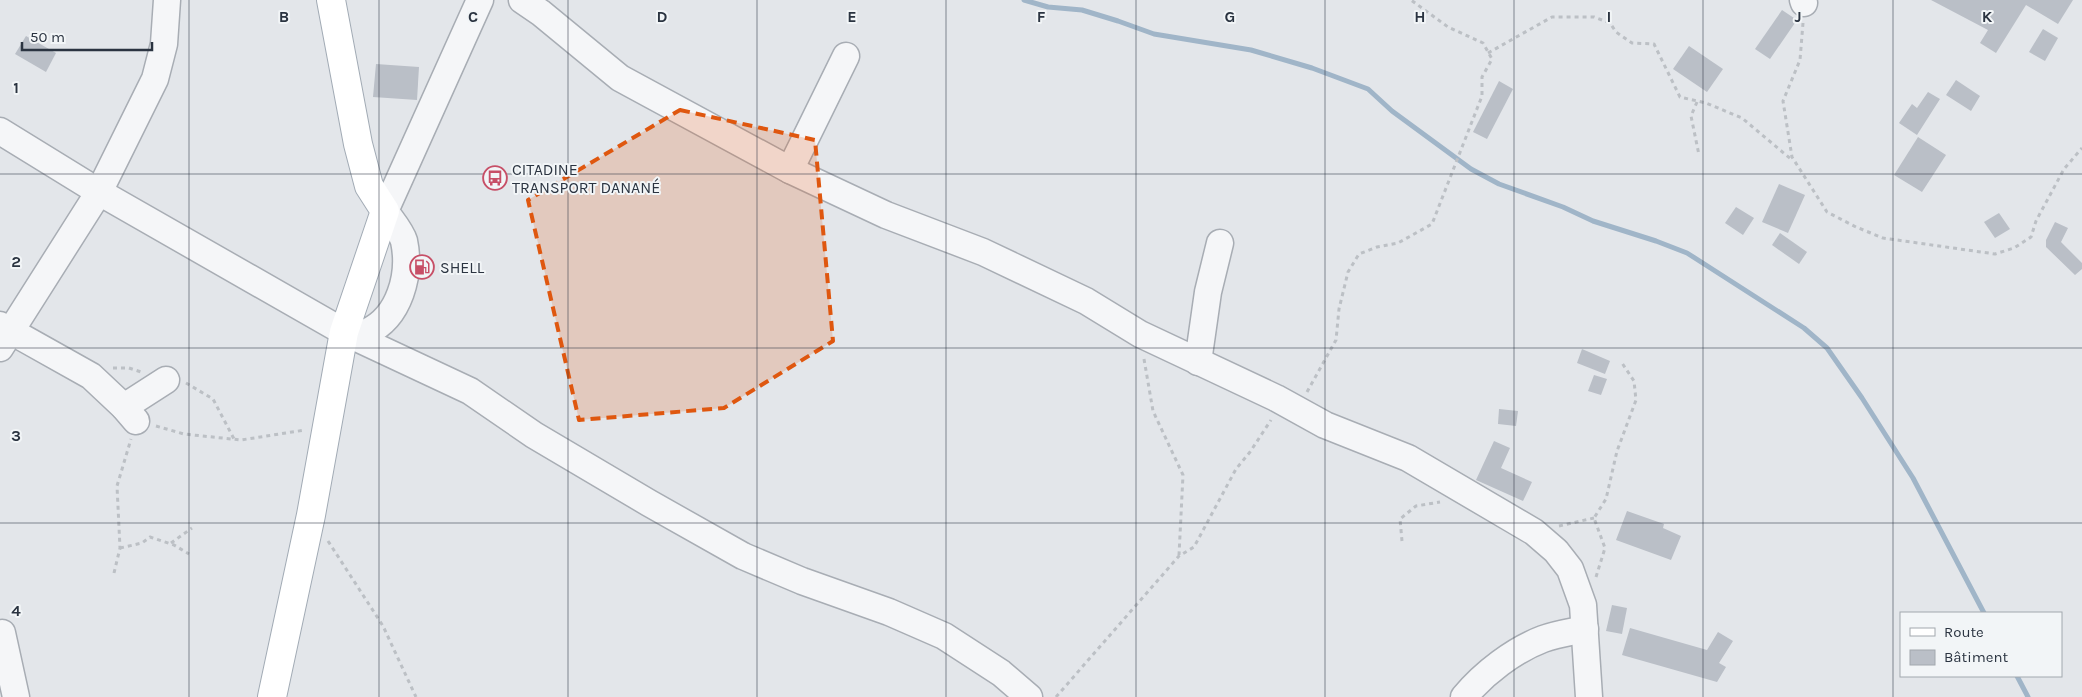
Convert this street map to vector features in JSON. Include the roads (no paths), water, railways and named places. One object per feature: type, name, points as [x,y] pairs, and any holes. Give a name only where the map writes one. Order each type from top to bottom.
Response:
[{"type":"main road","points":[[272,697],[311,515],[344,332],[385,211],[369,186],[358,144],[330,0]]},
{"type":"street","points":[[166,380],[130,414],[91,376],[4,335],[99,192],[155,80],[164,44],[167,0]]},
{"type":"street","points":[[344,332],[366,333],[385,320],[397,302],[404,284],[406,262],[404,239],[385,211],[480,0]]},
{"type":"street","points":[[522,0],[541,13],[620,78],[790,170],[886,215],[983,252],[1086,301],[1140,334],[1325,425],[1408,458],[1534,532],[1556,551],[1570,569],[1584,617],[1589,697]]},
{"type":"street","points":[[790,170],[846,56]]},
{"type":"street","points":[[0,131],[99,192],[344,332],[470,391],[542,440],[649,504],[743,556],[802,581],[889,612],[944,636],[1001,673],[1030,697]]},
{"type":"street","points":[[1198,362],[1208,292],[1220,243]]},
{"type":"street","points":[[1464,697],[1492,670],[1510,656],[1584,617]]},
{"type":"street","points":[[2,633],[16,697]]},
{"type":"waterway","points":[[1024,0],[1048,7],[1082,10],[1154,34],[1251,50],[1312,68],[1368,89],[1392,111],[1471,169],[1499,184],[1563,207],[1593,221],[1687,253],[1804,328],[1827,348],[1862,398],[1913,478],[1983,612]]},
{"type":"waterway","points":[[2018,677],[2028,697]]},
{"type":"place","name":"CITADINE TRANSPORT DANANÉ","points":[[495,178]]},
{"type":"place","name":"SHELL","points":[[422,267]]}]
